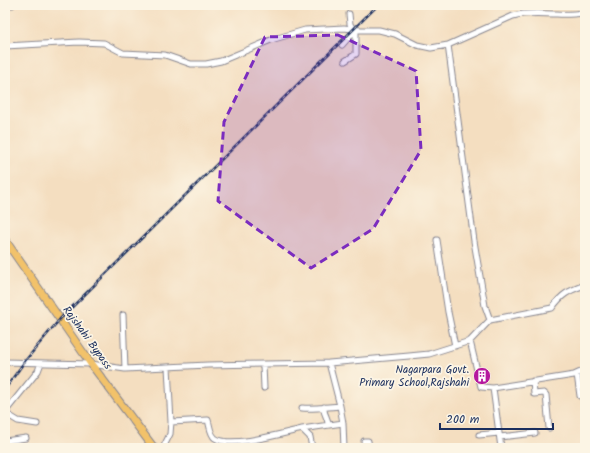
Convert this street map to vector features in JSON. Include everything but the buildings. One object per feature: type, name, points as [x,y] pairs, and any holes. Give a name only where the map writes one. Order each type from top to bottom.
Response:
[{"type":"highway","name":"Rajshahi Bypass","points":[[5,240],[91,364],[154,448]]},
{"type":"street","points":[[5,5],[12,5]]},
{"type":"street","points":[[5,46],[79,42],[104,43],[123,53],[165,55],[191,64],[206,64],[221,61],[271,40],[305,30],[344,28],[379,30],[395,34],[417,45],[431,48],[448,44],[521,14],[585,13]]},
{"type":"street","points":[[345,61],[356,54],[355,29],[350,24],[349,14]]},
{"type":"street","points":[[342,45],[355,29]]},
{"type":"street","points":[[448,44],[475,248],[485,306],[490,320]]},
{"type":"street","points":[[437,240],[448,312],[455,346]]},
{"type":"street","points":[[5,362],[91,364],[126,369],[329,363],[429,354],[470,341],[490,320],[552,308],[565,292],[585,285]]},
{"type":"street","points":[[123,315],[126,369]]},
{"type":"street","points":[[470,341],[481,387],[493,388],[576,374],[585,370]]},
{"type":"street","points":[[38,424],[18,421],[5,412],[38,371],[41,363]]},
{"type":"street","points":[[329,363],[340,406],[343,423],[344,448]]},
{"type":"street","points":[[263,365],[264,388]]},
{"type":"street","points":[[163,448],[170,434],[171,422],[168,367]]},
{"type":"street","points":[[576,374],[580,396]]},
{"type":"street","points":[[532,381],[534,394],[544,392],[546,395],[549,428]]},
{"type":"street","points":[[493,388],[501,448]]},
{"type":"street","points":[[302,408],[316,409],[340,406]]},
{"type":"street","points":[[324,407],[323,413],[328,419],[328,424]]},
{"type":"street","points":[[171,422],[208,420],[215,438],[234,442],[262,439],[302,429],[343,423]]},
{"type":"street","points":[[302,429],[310,437],[312,448]]},
{"type":"street","points":[[479,435],[535,433]]},
{"type":"street","points":[[5,441],[26,438]]},
{"type":"street","points":[[364,441],[368,441],[369,448]]},
{"type":"highlighted area","points":[[338,35],[416,71],[421,150],[373,229],[311,268],[218,201],[224,122],[265,37]]},
{"type":"railway","points":[[5,389],[25,361],[60,319],[378,5]]},
{"type":"place","name":"Nagarpara Govt. Primary School,Rajshahi","points":[[482,376]]}]
